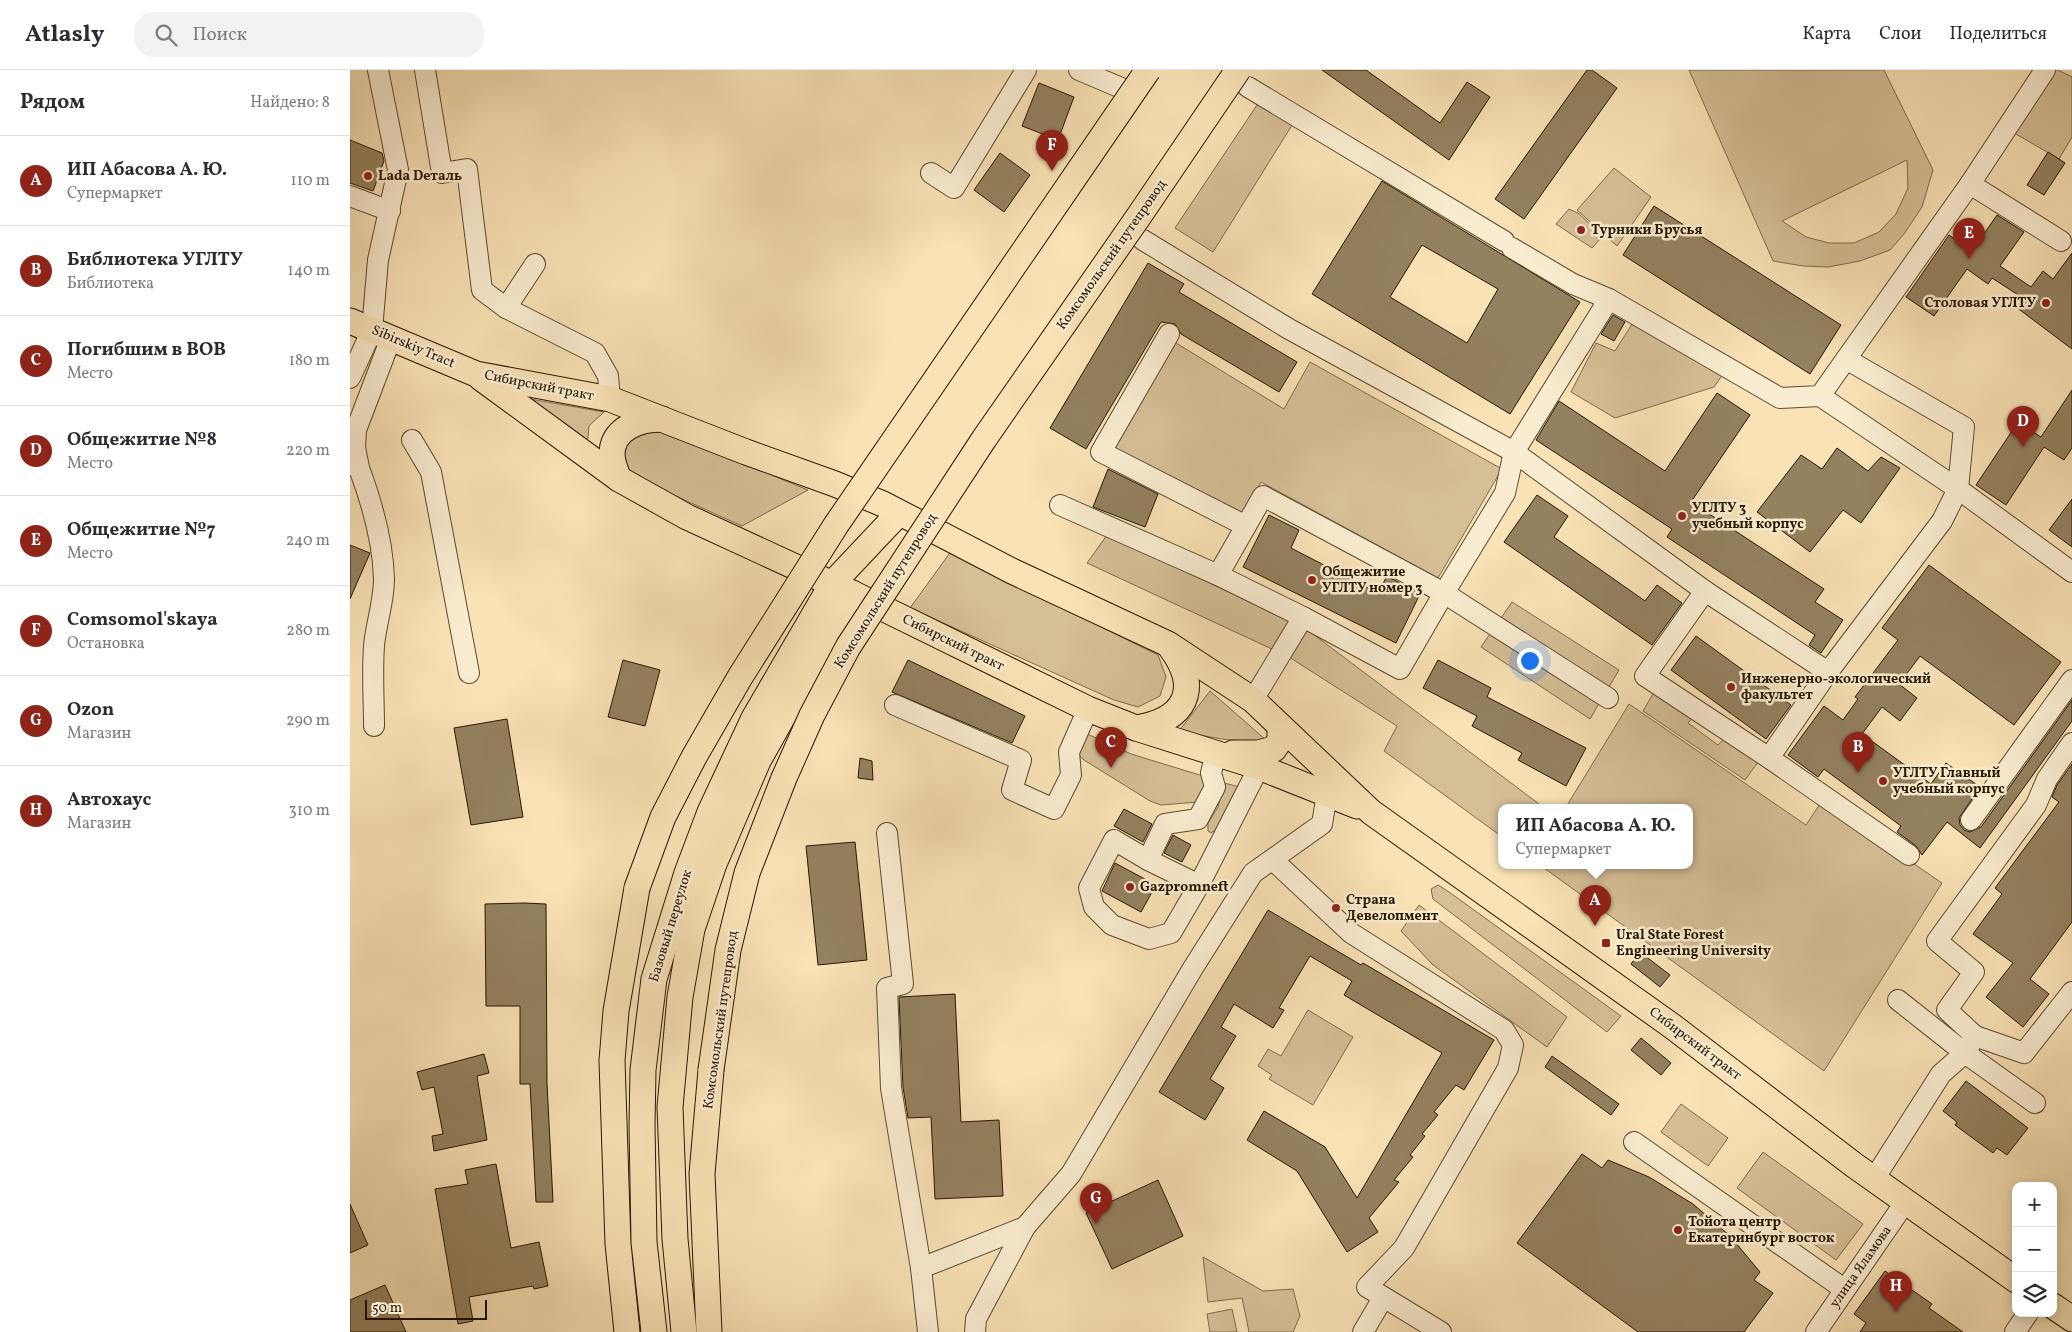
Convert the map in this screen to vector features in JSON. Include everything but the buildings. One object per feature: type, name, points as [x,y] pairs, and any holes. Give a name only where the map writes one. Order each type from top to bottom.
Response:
[{"type":"main road","points":[[628,1332],[618,1244],[612,1061],[616,1011],[637,888],[663,817],[694,757],[740,677],[836,525],[1148,70]]},
{"type":"main road","name":"Комсомольский путепровод","points":[[709,1332],[702,1174],[712,1070],[728,950],[747,873],[784,778],[812,715],[848,647],[984,439],[1139,216],[1243,79]]},
{"type":"main road","name":"Sibirskiy Tract","points":[[371,329],[476,374]]},
{"type":"main road","name":"Сибирский тракт","points":[[476,374],[610,400],[835,484],[899,513],[1012,571],[1168,644],[1253,700],[1371,812],[1672,1026],[1874,1179],[2012,1277]]},
{"type":"main road","name":"Сибирский тракт","points":[[476,374],[619,479],[682,515],[842,589],[1088,709],[1136,728],[1258,767],[1371,812]]},
{"type":"main road","points":[[619,479],[612,456],[617,436],[641,420],[662,418]]},
{"type":"main road","points":[[842,589],[899,513]]},
{"type":"main road","name":"Базовый переулок","points":[[654,1332],[644,1242],[642,1125],[643,1070],[654,979],[687,873],[710,812],[754,718],[842,589]]},
{"type":"main road","name":"Базовый переулок","points":[[684,1332],[675,1240],[670,1107],[680,996],[692,929],[714,864],[758,762],[842,589]]},
{"type":"main road","points":[[1136,728],[1161,722],[1171,716],[1181,705],[1187,678],[1182,663],[1168,644]]},
{"type":"main road","points":[[1216,753],[1258,753],[1274,750],[1280,740],[1280,726]]},
{"type":"main road","points":[[2057,1309],[2072,1319]]},
{"type":"street","points":[[374,726],[374,645],[383,601],[384,578],[378,530],[354,466],[356,430],[371,329],[378,260],[398,170],[378,70]]},
{"type":"street","points":[[425,70],[442,173],[467,169],[482,290],[506,308],[595,354],[608,376],[610,400]]},
{"type":"street","points":[[931,173],[954,188],[1026,70]]},
{"type":"street","points":[[1080,70],[1126,90]]},
{"type":"street","points":[[1820,396],[1970,184],[2046,70]]},
{"type":"street","points":[[1243,79],[1573,284],[1609,299],[1780,398],[1820,396],[1958,489],[2072,572]]},
{"type":"street","points":[[1970,184],[2061,241]]},
{"type":"street","points":[[350,196],[390,211]]},
{"type":"street","points":[[1143,240],[1288,329],[1514,452],[1704,591],[1828,672]]},
{"type":"street","points":[[506,308],[535,264]]},
{"type":"street","points":[[1060,505],[1218,576],[1303,617],[1400,669],[1505,493],[1514,452],[1609,299]]},
{"type":"street","points":[[350,378],[371,329]]},
{"type":"street","points":[[1169,334],[1100,452],[1246,526]]},
{"type":"street","points":[[1769,758],[1828,672],[1937,529],[1958,489],[1964,427],[1846,359]]},
{"type":"street","points":[[412,440],[431,472],[469,673]]},
{"type":"street","points":[[1218,576],[1263,496],[1444,593],[1608,698]]},
{"type":"street","points":[[1704,591],[1645,676],[1769,758],[1909,855]]},
{"type":"street","points":[[1253,700],[1303,617]]},
{"type":"street","points":[[1970,820],[2072,680]]},
{"type":"street","points":[[895,705],[1021,760],[1012,790],[1054,809],[1071,775],[1069,752],[1088,709]]},
{"type":"street","points":[[2072,744],[2047,779],[2036,804],[1937,941],[1974,972],[1947,1010],[1974,1036],[2024,1053],[2072,992]]},
{"type":"street","points":[[1148,860],[1165,824],[1198,819],[1215,787],[1211,773],[1216,753]]},
{"type":"street","points":[[1199,885],[1148,860],[1114,840],[1089,888],[1094,907],[1112,926],[1149,938],[1172,933],[1199,885],[1258,767]]},
{"type":"street","points":[[975,1332],[976,1319],[1025,1228],[1071,1174],[1193,968],[1253,873],[1322,824],[1327,794]]},
{"type":"street","points":[[887,833],[903,984],[887,988],[891,1088],[921,1268],[928,1332]]},
{"type":"street","points":[[1273,860],[1351,932],[1504,1030],[1513,1045],[1508,1068],[1404,1248],[1367,1287],[1441,1332]]},
{"type":"street","points":[[1898,1000],[1965,1054],[2035,1103]]},
{"type":"street","points":[[1874,1179],[1941,1074],[1965,1054],[1974,1036]]},
{"type":"street","points":[[1634,1142],[1844,1288]]},
{"type":"street","name":"улица Яламова","points":[[1816,1332],[1844,1288],[1906,1201]]},
{"type":"street","points":[[921,1268],[1025,1228]]},
{"type":"street","points":[[1363,1332],[1383,1298]]},
{"type":"street","points":[[2015,1332],[2025,1317]]},
{"type":"shaded area","points":[[1689,70],[1884,70],[1933,170],[1922,207],[1904,234],[1890,250],[1860,261],[1828,267],[1803,266],[1773,261]],"holes":[[[1907,160],[1908,188],[1896,214],[1879,232],[1854,243],[1829,243],[1806,237],[1782,221]]]},
{"type":"shaded area","points":[[2046,70],[2058,70],[2072,77],[2072,137],[2059,159],[2009,130]]},
{"type":"shaded area","points":[[1259,102],[1294,122],[1213,252],[1175,228]]},
{"type":"shaded area","points":[[1614,168],[1651,197],[1617,246],[1577,210]]},
{"type":"shaded area","name":"Турники Брусья","points":[[1569,209],[1578,213],[1603,236],[1592,248],[1556,224]]},
{"type":"shaded area","points":[[1634,321],[1723,374],[1714,387],[1615,418],[1571,392],[1596,343],[1615,351]]},
{"type":"shaded area","points":[[1163,335],[1284,409],[1310,362],[1502,469],[1438,578],[1261,482],[1241,516],[1102,442]]},
{"type":"shaded area","points":[[530,399],[604,412],[589,426],[587,447]]},
{"type":"shaded area","points":[[644,428],[662,430],[808,490],[742,526],[636,478],[623,462],[628,438]]},
{"type":"shaded area","points":[[1107,535],[1305,628],[1539,804],[1498,804],[1498,834],[1384,751],[1397,726],[1289,657],[1087,563]]},
{"type":"shaded area","points":[[952,550],[1158,655],[1166,677],[1160,696],[1138,707],[1114,700],[910,608]]},
{"type":"shaded area","points":[[1512,602],[1619,670],[1590,719],[1481,647]]},
{"type":"shaded area","points":[[1210,691],[1266,740],[1262,743],[1221,739],[1179,731]]},
{"type":"shaded area","points":[[1654,692],[1695,715],[1688,723],[1718,745],[1727,736],[1761,758],[1745,780],[1643,711]]},
{"type":"shaded area","points":[[1629,704],[1806,825],[1822,801],[1942,883],[1824,1071],[1546,869],[1693,869],[1693,804],[1568,804]]},
{"type":"shaded area","points":[[1083,732],[1131,754],[1203,776],[1206,784],[1198,802],[1161,805],[1150,801],[1084,760],[1075,752]]},
{"type":"shaded area","points":[[1224,783],[1240,787],[1217,829],[1211,833],[1208,831],[1208,823],[1218,807]]},
{"type":"shaded area","points":[[1438,885],[1621,1016],[1607,1032],[1433,899],[1431,889]]},
{"type":"shaded area","points":[[1419,905],[1567,1017],[1547,1047],[1433,965],[1401,931]]},
{"type":"shaded area","points":[[1308,1010],[1353,1037],[1313,1105],[1269,1079],[1272,1075],[1258,1066],[1268,1049],[1281,1056]]},
{"type":"shaded area","points":[[1681,1104],[1728,1138],[1708,1166],[1661,1132]]},
{"type":"shaded area","points":[[1763,1152],[1863,1224],[1836,1260],[1737,1188]]},
{"type":"shaded area","points":[[1203,1257],[1263,1291],[1293,1289],[1300,1316],[1293,1332],[1249,1332],[1242,1298],[1208,1302]]},
{"type":"shaded area","points":[[1232,1309],[1237,1332],[1210,1332],[1207,1314]]},
{"type":"place","name":"Comsomol'skaya","points":[[1052,171]]},
{"type":"place","name":"Lada Dеталь","points":[[368,176]]},
{"type":"place","name":"Турники Брусья","points":[[1581,230]]},
{"type":"place","name":"Общежитие №7","points":[[1969,259]]},
{"type":"place","name":"Столовая УГЛТУ","points":[[2046,303]]},
{"type":"place","name":"Общежитие №8","points":[[2023,447]]},
{"type":"place","name":"УГЛТУ 3 учебный корпус","points":[[1682,516]]},
{"type":"place","name":"Общежитие УГЛТУ номер 3","points":[[1312,580]]},
{"type":"place","name":"Инженерно-экологический факультет","points":[[1731,687]]},
{"type":"place","name":"Погибшим в ВОВ","points":[[1111,768]]},
{"type":"place","name":"Библиотека УГЛТУ","points":[[1858,773]]},
{"type":"place","name":"УГЛТУ Главный учебный корпус","points":[[1883,781]]},
{"type":"place","name":"Gazpromneft","points":[[1130,887]]},
{"type":"place","name":"Страна Девелопмент","points":[[1336,908]]},
{"type":"place","name":"ИП Абасова А. Ю.","points":[[1595,926]]},
{"type":"place","name":"Ural State Forest Engineering University","points":[[1606,943]]},
{"type":"place","name":"Ozon","points":[[1096,1224]]},
{"type":"place","name":"Тойота центр Екатеринбург восток","points":[[1678,1230]]},
{"type":"place","name":"Автохаус","points":[[1896,1312]]}]
